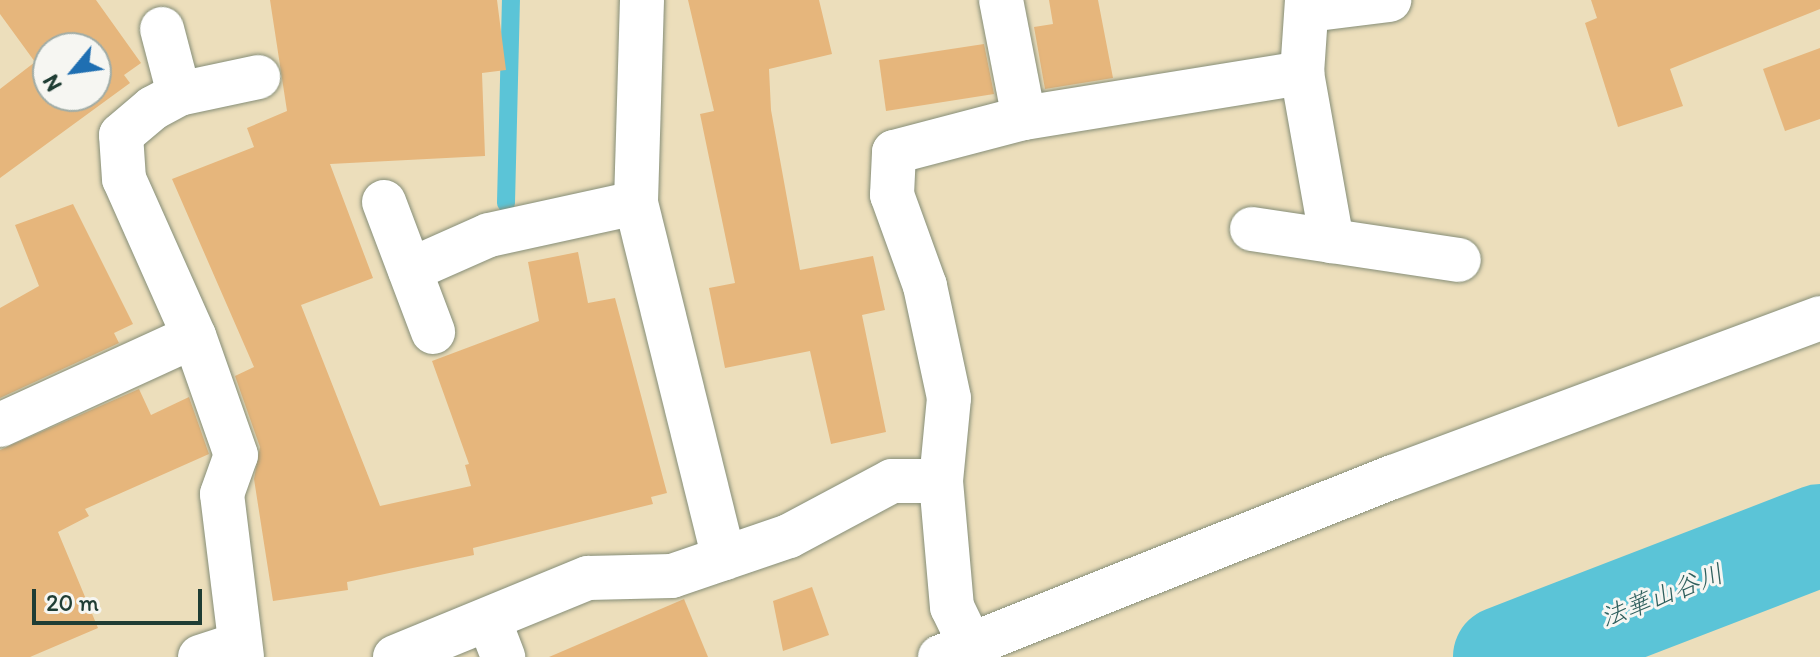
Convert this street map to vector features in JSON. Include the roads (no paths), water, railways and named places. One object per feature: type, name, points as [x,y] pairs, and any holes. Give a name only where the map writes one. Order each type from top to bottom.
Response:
[{"type":"street","points":[[642,0],[636,203],[724,558]]},
{"type":"street","points":[[1001,0],[1024,118]]},
{"type":"street","points":[[1332,241],[1302,73],[1308,5],[1389,0]]},
{"type":"street","points":[[162,29],[179,94]]},
{"type":"street","points":[[1302,73],[1024,118],[894,152],[892,195],[925,286],[949,398],[941,481],[955,650],[1393,477],[1820,318]]},
{"type":"street","points":[[227,653],[222,494],[236,455],[194,336],[124,179],[121,135],[179,94],[258,77]]},
{"type":"street","points":[[384,202],[433,332]]},
{"type":"street","points":[[410,270],[489,235],[636,203]]},
{"type":"street","points":[[1252,229],[1459,260]]},
{"type":"street","points":[[0,425],[194,336]]},
{"type":"street","points":[[395,657],[496,638],[588,578],[672,576],[789,536],[892,481],[941,481]]},
{"type":"waterway","points":[[506,203],[511,0]]},
{"type":"waterway","name":"法華山谷川","points":[[1504,657],[1820,535]]}]
